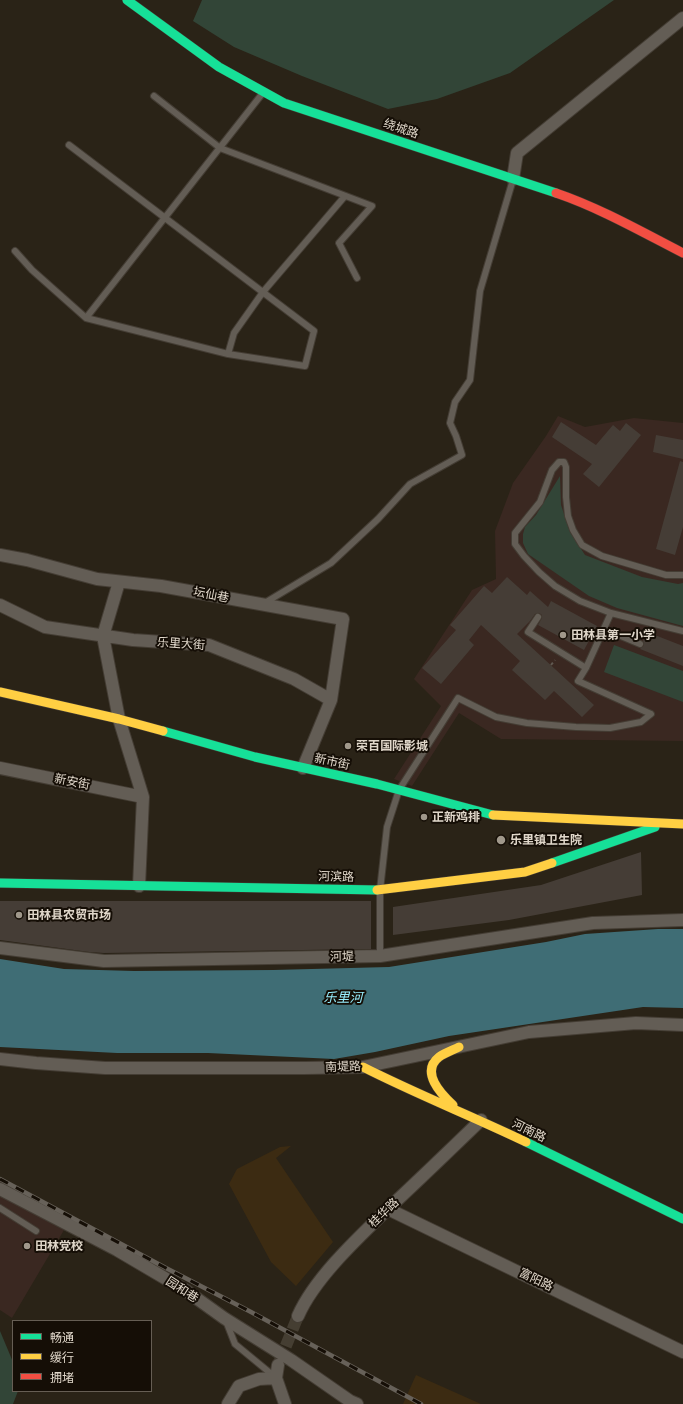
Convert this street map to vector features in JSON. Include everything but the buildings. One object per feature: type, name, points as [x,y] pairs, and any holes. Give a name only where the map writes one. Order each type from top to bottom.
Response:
[{"type":"main road","name":"绕城路","points":[[127,0],[219,67],[284,103],[570,198],[635,228],[683,253]]},
{"type":"main road","name":"新市街","points":[[0,692],[120,719],[255,757],[399,790],[490,815],[683,824]]},
{"type":"main road","points":[[615,841],[624,834],[628,828],[624,824],[616,821]]},
{"type":"main road","name":"河滨路","points":[[0,883],[380,890],[525,872],[663,824]]},
{"type":"main road","points":[[459,1047],[438,1058],[432,1067],[433,1082],[440,1094],[460,1112]]},
{"type":"main road","name":"河南路","points":[[363,1067],[405,1088],[481,1120],[683,1219]]},
{"type":"street","points":[[513,180],[517,153],[683,18]]},
{"type":"street","name":"坛仙巷","points":[[0,555],[27,560],[97,580],[161,586],[343,619],[331,700]]},
{"type":"street","points":[[119,582],[103,636],[120,719],[143,798],[139,886]]},
{"type":"street","name":"乐里大街","points":[[0,605],[45,627],[133,640],[209,645],[294,679],[331,700]]},
{"type":"street","points":[[303,768],[331,700]]},
{"type":"street","name":"新安街","points":[[0,768],[143,798]]},
{"type":"street","name":"河堤","points":[[0,948],[104,961],[380,956],[593,923],[683,920]]},
{"type":"street","name":"南堤路","points":[[0,1059],[105,1068],[363,1067],[529,1032],[636,1023],[683,1025]]},
{"type":"street","name":"桂华路","points":[[298,1316],[320,1281],[361,1235],[481,1120]]},
{"type":"street","name":"园和巷","points":[[0,1189],[117,1250],[185,1290],[224,1318],[291,1360],[350,1401],[357,1404]]},
{"type":"street","name":"富阳路","points":[[388,1209],[683,1352]]},
{"type":"street","points":[[278,1365],[276,1378],[284,1404]]},
{"type":"street","points":[[228,1404],[239,1386],[259,1379],[276,1378]]},
{"type":"lane","points":[[86,318],[264,92]]},
{"type":"lane","points":[[154,96],[220,148],[372,206],[339,243],[357,278]]},
{"type":"lane","points":[[15,251],[32,270],[86,318],[228,354],[304,366],[314,331],[69,145]]},
{"type":"lane","points":[[262,605],[331,563],[378,519],[410,484],[462,455],[450,423],[454,402],[470,380],[480,291],[513,180]]},
{"type":"lane","points":[[228,354],[234,333],[263,292],[345,196]]},
{"type":"lane","points":[[683,575],[666,575],[602,556],[582,545],[573,530],[568,516],[566,497],[566,467],[564,462],[559,462],[555,465],[540,502],[515,533],[515,544],[539,572],[555,586],[580,601],[611,613],[683,631]]},
{"type":"lane","points":[[380,956],[380,890],[387,827],[399,790],[458,698],[496,717],[527,723],[576,728],[610,728],[641,722],[650,714],[578,682],[611,613]]},
{"type":"lane","points":[[538,617],[528,632],[586,668]]},
{"type":"lane","points":[[604,629],[640,644]]},
{"type":"lane","points":[[0,1208],[36,1231]]},
{"type":"lane","points":[[224,1318],[235,1344],[276,1378]]},
{"type":"path","points":[[551,665],[556,659]]},
{"type":"shaded area","name":"田林县第一小学","points":[[558,416],[585,427],[634,418],[683,423],[683,741],[501,739],[459,713],[412,786],[394,779],[441,706],[414,679],[472,590],[496,579],[495,531],[513,483]]},
{"type":"shaded area","points":[[291,1146],[276,1158],[333,1242],[296,1286],[271,1262],[229,1184],[237,1169],[280,1147]]},
{"type":"shaded area","name":"田林党校","points":[[0,1195],[64,1230],[12,1318],[0,1310]]},
{"type":"shaded area","points":[[416,1375],[481,1404],[403,1404]]},
{"type":"green space","points":[[202,0],[614,0],[510,73],[437,99],[388,109],[302,76],[234,47],[193,21]]},
{"type":"green space","points":[[560,476],[561,505],[570,532],[585,555],[642,577],[678,584],[683,583],[683,626],[617,608],[589,596],[528,554],[523,543],[525,527],[536,515]]},
{"type":"green space","points":[[614,645],[683,671],[683,702],[604,672]]},
{"type":"green space","points":[[0,1331],[12,1360],[12,1392],[18,1392],[13,1404],[0,1404]]},
{"type":"water","name":"乐里河","points":[[658,929],[683,929],[683,1008],[643,1007],[449,1036],[334,1059],[208,1053],[117,1053],[0,1047],[0,959],[64,969],[134,971],[389,967],[546,942],[585,934]]},
{"type":"tunnel","points":[[279,1363],[298,1316]]},
{"type":"railway","points":[[0,1179],[421,1404]]},
{"type":"traffic: fast","points":[[127,0],[219,67],[284,103],[556,193]]},
{"type":"traffic: fast","points":[[163,731],[255,757],[377,784],[493,815]]},
{"type":"traffic: fast","points":[[552,863],[655,827]]},
{"type":"traffic: fast","points":[[0,883],[377,890]]},
{"type":"traffic: fast","points":[[526,1142],[683,1219]]},
{"type":"traffic: slow","points":[[0,692],[119,719],[163,731]]},
{"type":"traffic: slow","points":[[493,815],[683,824]]},
{"type":"traffic: slow","points":[[377,890],[525,872],[552,863]]},
{"type":"traffic: slow","points":[[453,1105],[438,1089],[434,1082],[431,1069],[439,1057],[459,1047]]},
{"type":"traffic: slow","points":[[363,1067],[526,1142]]},
{"type":"traffic: jam","points":[[556,193],[605,213],[683,253]]},
{"type":"place","name":"田林县第一小学","points":[[563,635]]},
{"type":"place","name":"荣百国际影城","points":[[348,746]]},
{"type":"place","name":"正新鸡排","points":[[424,817]]},
{"type":"place","name":"乐里镇卫生院","points":[[501,840]]},
{"type":"place","name":"田林县农贸市场","points":[[19,915]]},
{"type":"place","name":"田林党校","points":[[27,1246]]}]
